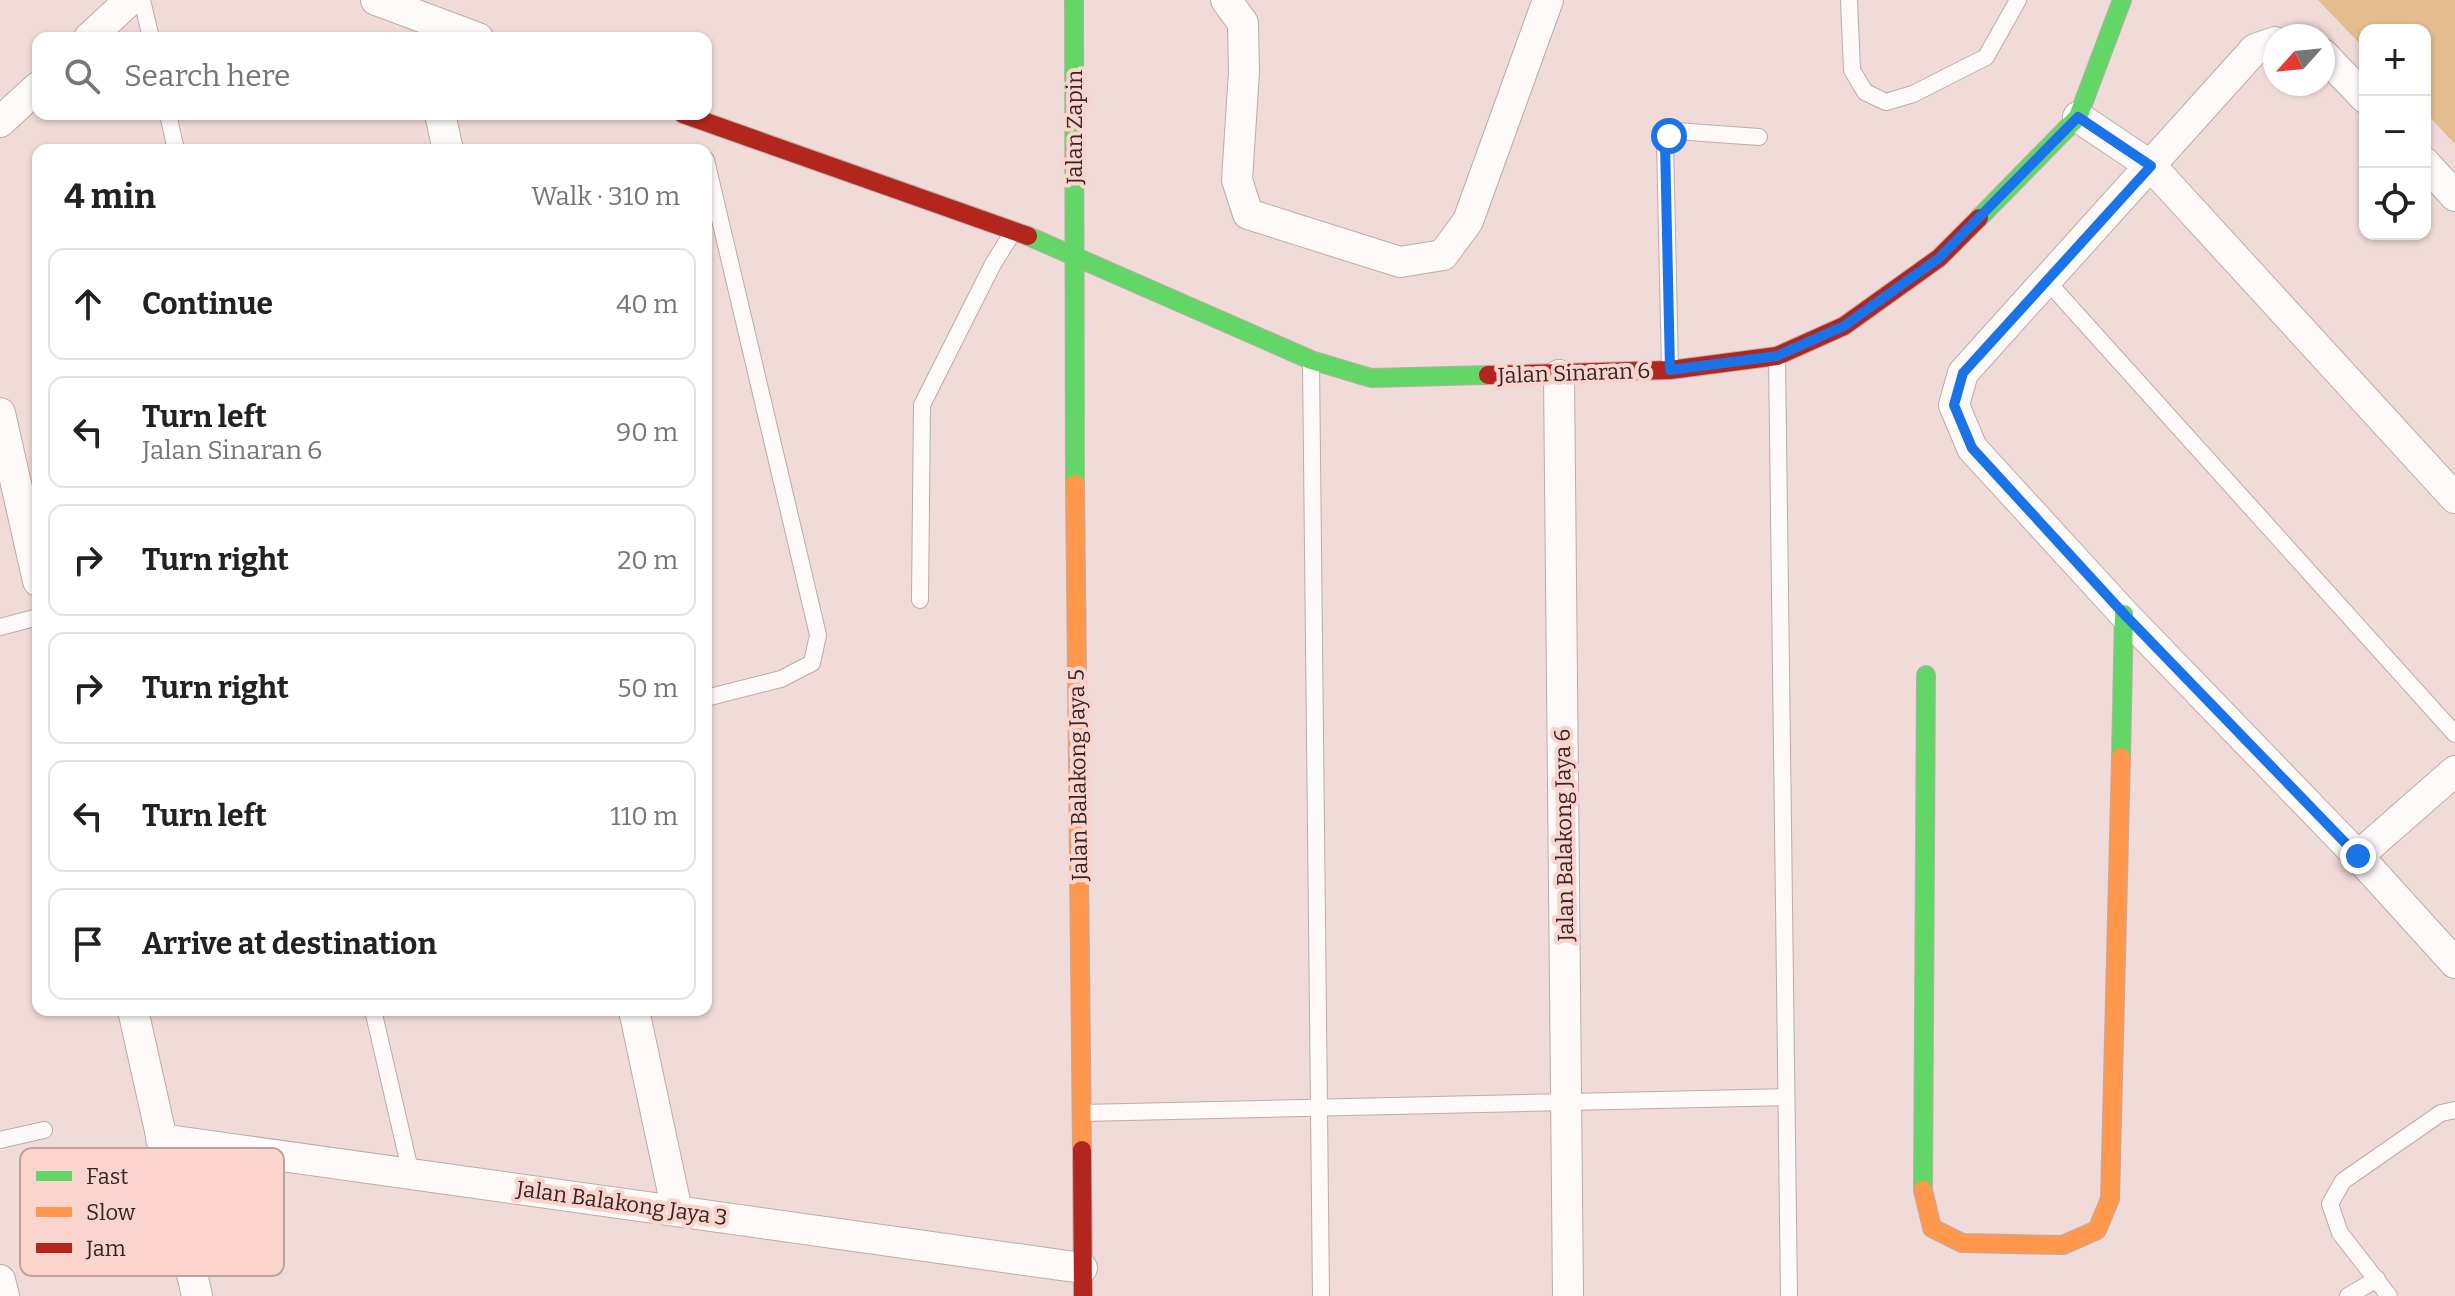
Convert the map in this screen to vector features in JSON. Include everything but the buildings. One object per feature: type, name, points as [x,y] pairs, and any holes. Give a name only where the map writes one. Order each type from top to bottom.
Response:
[{"type":"street","points":[[95,32],[130,0]]},
{"type":"street","name":"Jalan Zapin","points":[[1073,254],[1074,0]]},
{"type":"street","points":[[1226,0],[1243,23],[1244,72],[1237,180],[1248,214],[1400,262],[1443,255],[1468,221],[1548,0]]},
{"type":"street","name":"Jalan Sinaran 6","points":[[693,123],[1014,230],[1311,360],[1371,378],[1670,370],[1777,356],[1844,326],[1939,258],[2078,117],[2122,0]]},
{"type":"street","points":[[380,1],[422,27],[447,32]]},
{"type":"street","points":[[2263,46],[2255,49],[1963,373],[1954,405],[1972,448],[2124,614],[2358,856],[2455,963]]},
{"type":"street","points":[[2335,66],[2363,96]]},
{"type":"street","points":[[0,122],[32,93]]},
{"type":"street","points":[[2078,117],[2151,166],[2455,498]]},
{"type":"street","points":[[441,120],[447,144]]},
{"type":"street","points":[[2430,168],[2455,196]]},
{"type":"street","name":"Jalan Balakong Jaya 5","points":[[1073,254],[1083,1282]]},
{"type":"street","name":"Jalan Balakong Jaya 6","points":[[1559,375],[1568,1296]]},
{"type":"street","points":[[0,413],[32,554]]},
{"type":"street","points":[[1926,675],[1923,1194],[1932,1228],[1962,1243],[2063,1245],[2097,1230],[2110,1199],[2124,614]]},
{"type":"street","points":[[2358,856],[2455,771]]},
{"type":"street","points":[[134,1016],[163,1148]]},
{"type":"street","points":[[635,1016],[677,1211]]},
{"type":"street","name":"Jalan Balakong Jaya 3","points":[[161,1139],[225,1148]]},
{"type":"street","name":"Jalan Balakong Jaya 3","points":[[284,1156],[677,1211],[1083,1282]]},
{"type":"street","points":[[192,1276],[197,1296]]},
{"type":"street","points":[[0,1280],[4,1296]]},
{"type":"lane","points":[[142,0],[150,32]]},
{"type":"lane","points":[[1849,0],[1852,70],[1865,92],[1886,102],[1913,94],[1986,57],[2018,0]]},
{"type":"lane","points":[[169,120],[175,144]]},
{"type":"lane","points":[[1670,370],[1665,142],[1676,131],[1759,137]]},
{"type":"lane","points":[[712,185],[818,635],[812,663],[781,679],[712,696]]},
{"type":"lane","points":[[920,600],[922,405],[993,264],[1014,230]]},
{"type":"lane","points":[[2047,281],[2455,734]]},
{"type":"lane","points":[[1777,356],[1789,1296]]},
{"type":"lane","points":[[1311,360],[1321,1296]]},
{"type":"lane","points":[[0,627],[32,619]]},
{"type":"lane","points":[[374,1016],[411,1174]]},
{"type":"lane","points":[[1081,1113],[1786,1097]]},
{"type":"lane","points":[[2389,1296],[2340,1233],[2330,1204],[2343,1181],[2441,1113],[2455,1110]]},
{"type":"lane","points":[[0,1140],[44,1130]]},
{"type":"lane","points":[[2348,1296],[2377,1279]]},
{"type":"shaded area","points":[[2318,0],[2455,0],[2455,144],[2431,118],[2431,24],[2359,24],[2359,43]]},
{"type":"traffic: fast","points":[[1074,0],[1075,484]]},
{"type":"traffic: fast","points":[[1979,218],[2078,117],[2122,0]]},
{"type":"traffic: fast","points":[[1028,236],[1311,360],[1371,378],[1488,375]]},
{"type":"traffic: fast","points":[[2121,757],[2124,614]]},
{"type":"traffic: fast","points":[[1923,1190],[1926,675]]},
{"type":"traffic: slow","points":[[1075,484],[1082,1150]]},
{"type":"traffic: slow","points":[[1923,1190],[1932,1228],[1962,1243],[2063,1245],[2097,1230],[2110,1199],[2121,757]]},
{"type":"traffic: jam","points":[[700,120],[1028,236]]},
{"type":"traffic: jam","points":[[1488,375],[1670,370],[1777,356],[1844,326],[1939,258],[1979,218]]},
{"type":"traffic: jam","points":[[1082,1150],[1083,1296]]},
{"type":"route","points":[[1669,136],[1665,142],[1670,370],[1777,356],[1844,326],[1939,258],[2078,117],[2151,166],[1963,373],[1954,405],[1972,448],[2124,614],[2358,856]]}]
